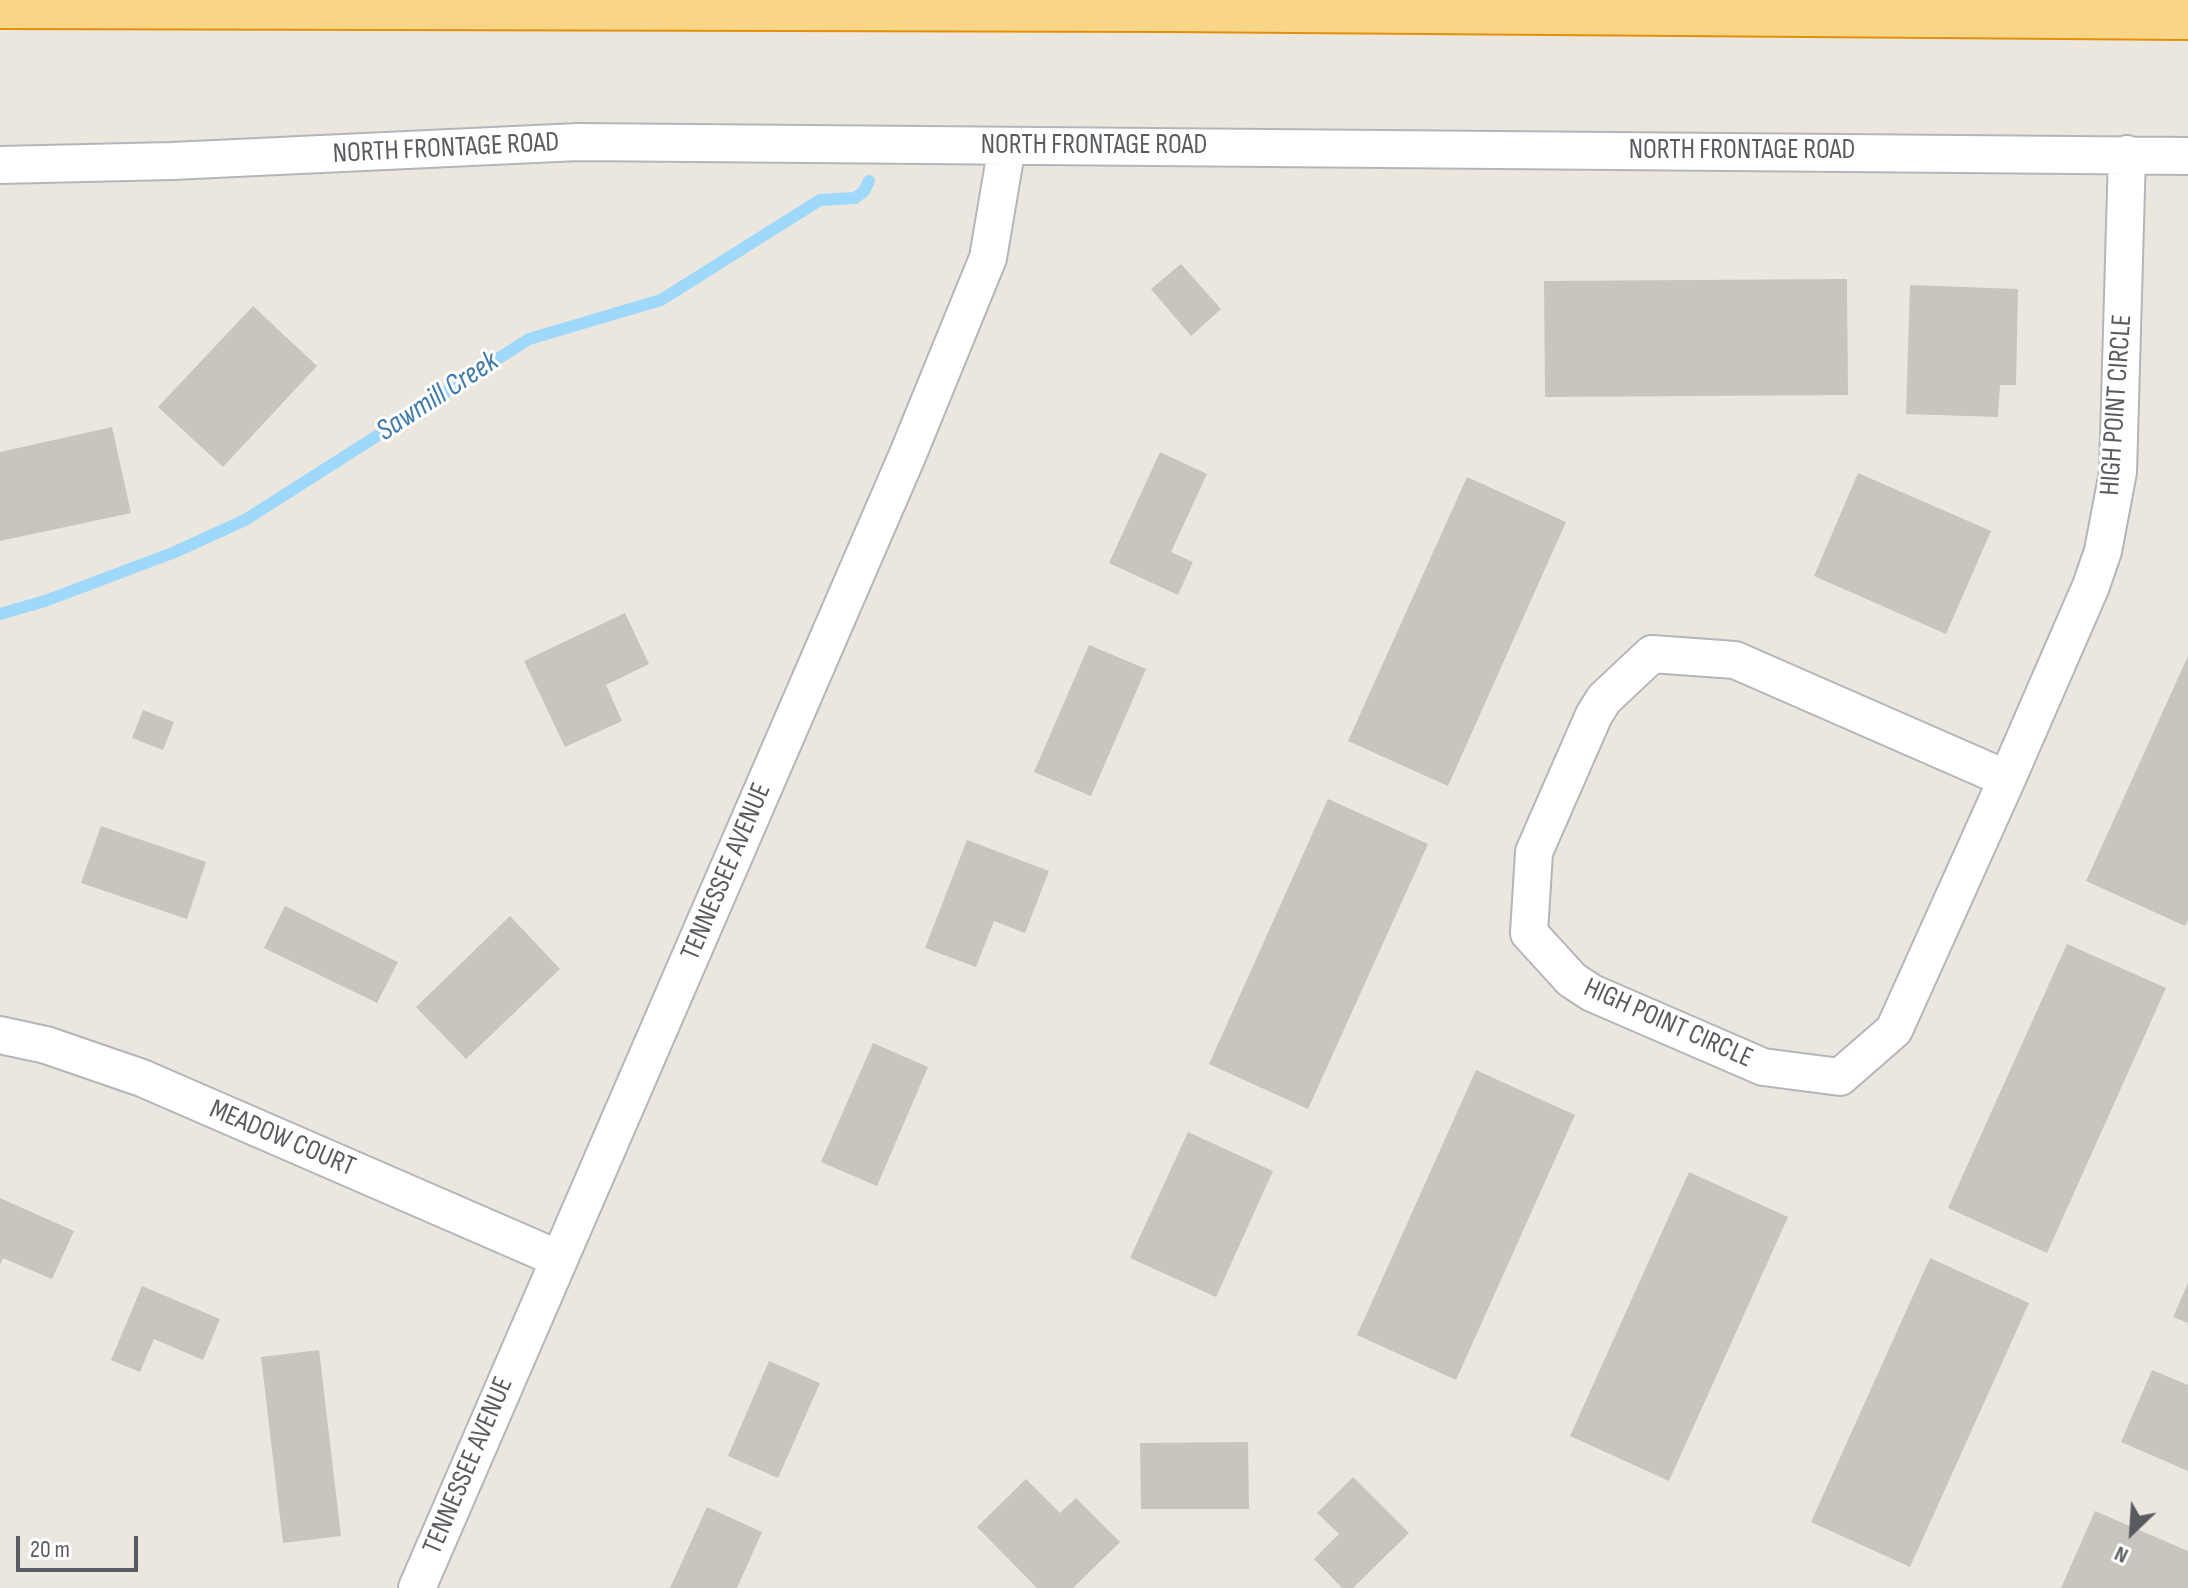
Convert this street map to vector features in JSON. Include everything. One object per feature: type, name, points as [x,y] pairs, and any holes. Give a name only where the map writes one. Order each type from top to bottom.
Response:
[{"type":"highway","points":[[0,6],[1168,9],[2188,17]]},
{"type":"street","name":"NORTH FRONTAGE ROAD","points":[[0,165],[172,161],[578,142],[2188,156]]},
{"type":"street","name":"TENNESSEE AVENUE","points":[[417,1588],[894,488],[988,258],[1007,146]]},
{"type":"street","name":"HIGH POINT CIRCLE","points":[[2007,779],[1735,660],[1652,654],[1604,699],[1588,728],[1534,852],[1529,933],[1572,980],[1592,993],[1763,1067],[1840,1077],[1894,1030],[2007,779],[2091,586],[2103,551],[2118,472],[2127,154]]},
{"type":"street","name":"MEADOW COURT","points":[[0,1035],[46,1045],[142,1078],[559,1259]]},
{"type":"building","points":[[1181,264],[1221,309],[1191,336],[1151,289]]},
{"type":"building","points":[[1847,279],[1848,395],[1545,397],[1544,281]]},
{"type":"building","points":[[1910,285],[2018,289],[2016,385],[2000,385],[1998,417],[1906,414]]},
{"type":"building","points":[[253,306],[317,366],[223,467],[158,407]]},
{"type":"building","points":[[112,427],[131,513],[0,541],[0,452]]},
{"type":"building","points":[[1160,452],[1207,474],[1171,552],[1193,562],[1178,595],[1109,563]]},
{"type":"building","points":[[1858,473],[1991,531],[1946,634],[1814,576]]},
{"type":"building","points":[[1467,477],[1566,522],[1448,786],[1348,741]]},
{"type":"building","points":[[625,613],[649,664],[606,685],[622,721],[565,747],[524,661]]},
{"type":"building","points":[[1089,645],[1146,669],[1091,796],[1034,772]]},
{"type":"building","points":[[2188,656],[2188,920],[2185,926],[2086,881]]},
{"type":"building","points":[[143,710],[174,722],[163,750],[132,738]]},
{"type":"building","points":[[1328,799],[1428,844],[1308,1109],[1209,1064]]},
{"type":"building","points":[[101,826],[206,862],[187,919],[81,883]]},
{"type":"building","points":[[967,840],[1049,871],[1025,933],[994,921],[976,967],[925,948]]},
{"type":"building","points":[[285,906],[398,962],[377,1003],[264,948]]},
{"type":"building","points":[[510,916],[560,969],[466,1059],[416,1007]]},
{"type":"building","points":[[2067,944],[2166,988],[2047,1253],[1948,1208]]},
{"type":"building","points":[[873,1043],[928,1067],[877,1186],[821,1162]]},
{"type":"building","points":[[1476,1070],[1575,1115],[1456,1380],[1357,1335]]},
{"type":"building","points":[[1188,1132],[1273,1171],[1216,1297],[1130,1258]]},
{"type":"building","points":[[1689,1172],[1788,1217],[1669,1481],[1570,1436]]},
{"type":"building","points":[[0,1198],[74,1231],[52,1279],[3,1258],[0,1265]]},
{"type":"building","points":[[1930,1258],[2029,1303],[1910,1567],[1811,1522]]},
{"type":"building","points":[[2188,1283],[2188,1323],[2173,1317]]},
{"type":"building","points":[[142,1286],[220,1319],[203,1360],[154,1339],[140,1372],[111,1360]]},
{"type":"building","points":[[319,1350],[341,1536],[283,1543],[261,1357]]},
{"type":"building","points":[[769,1361],[820,1383],[778,1478],[728,1456]]},
{"type":"building","points":[[2152,1370],[2188,1385],[2188,1471],[2121,1442]]},
{"type":"building","points":[[1248,1442],[1249,1509],[1141,1509],[1140,1443]]},
{"type":"building","points":[[1353,1477],[1409,1533],[1353,1588],[1342,1588],[1314,1559],[1339,1534],[1317,1513]]},
{"type":"building","points":[[1026,1479],[1060,1513],[1076,1498],[1120,1542],[1073,1588],[1037,1588],[977,1527]]},
{"type":"building","points":[[707,1507],[762,1532],[737,1588],[670,1588]]},
{"type":"building","points":[[2095,1511],[2188,1551],[2188,1588],[2061,1588]]},
{"type":"waterway","name":"Sawmill Creek","points":[[0,614],[45,601],[175,552],[245,520],[529,339],[661,300],[820,200],[855,198],[864,191],[869,181]]}]
